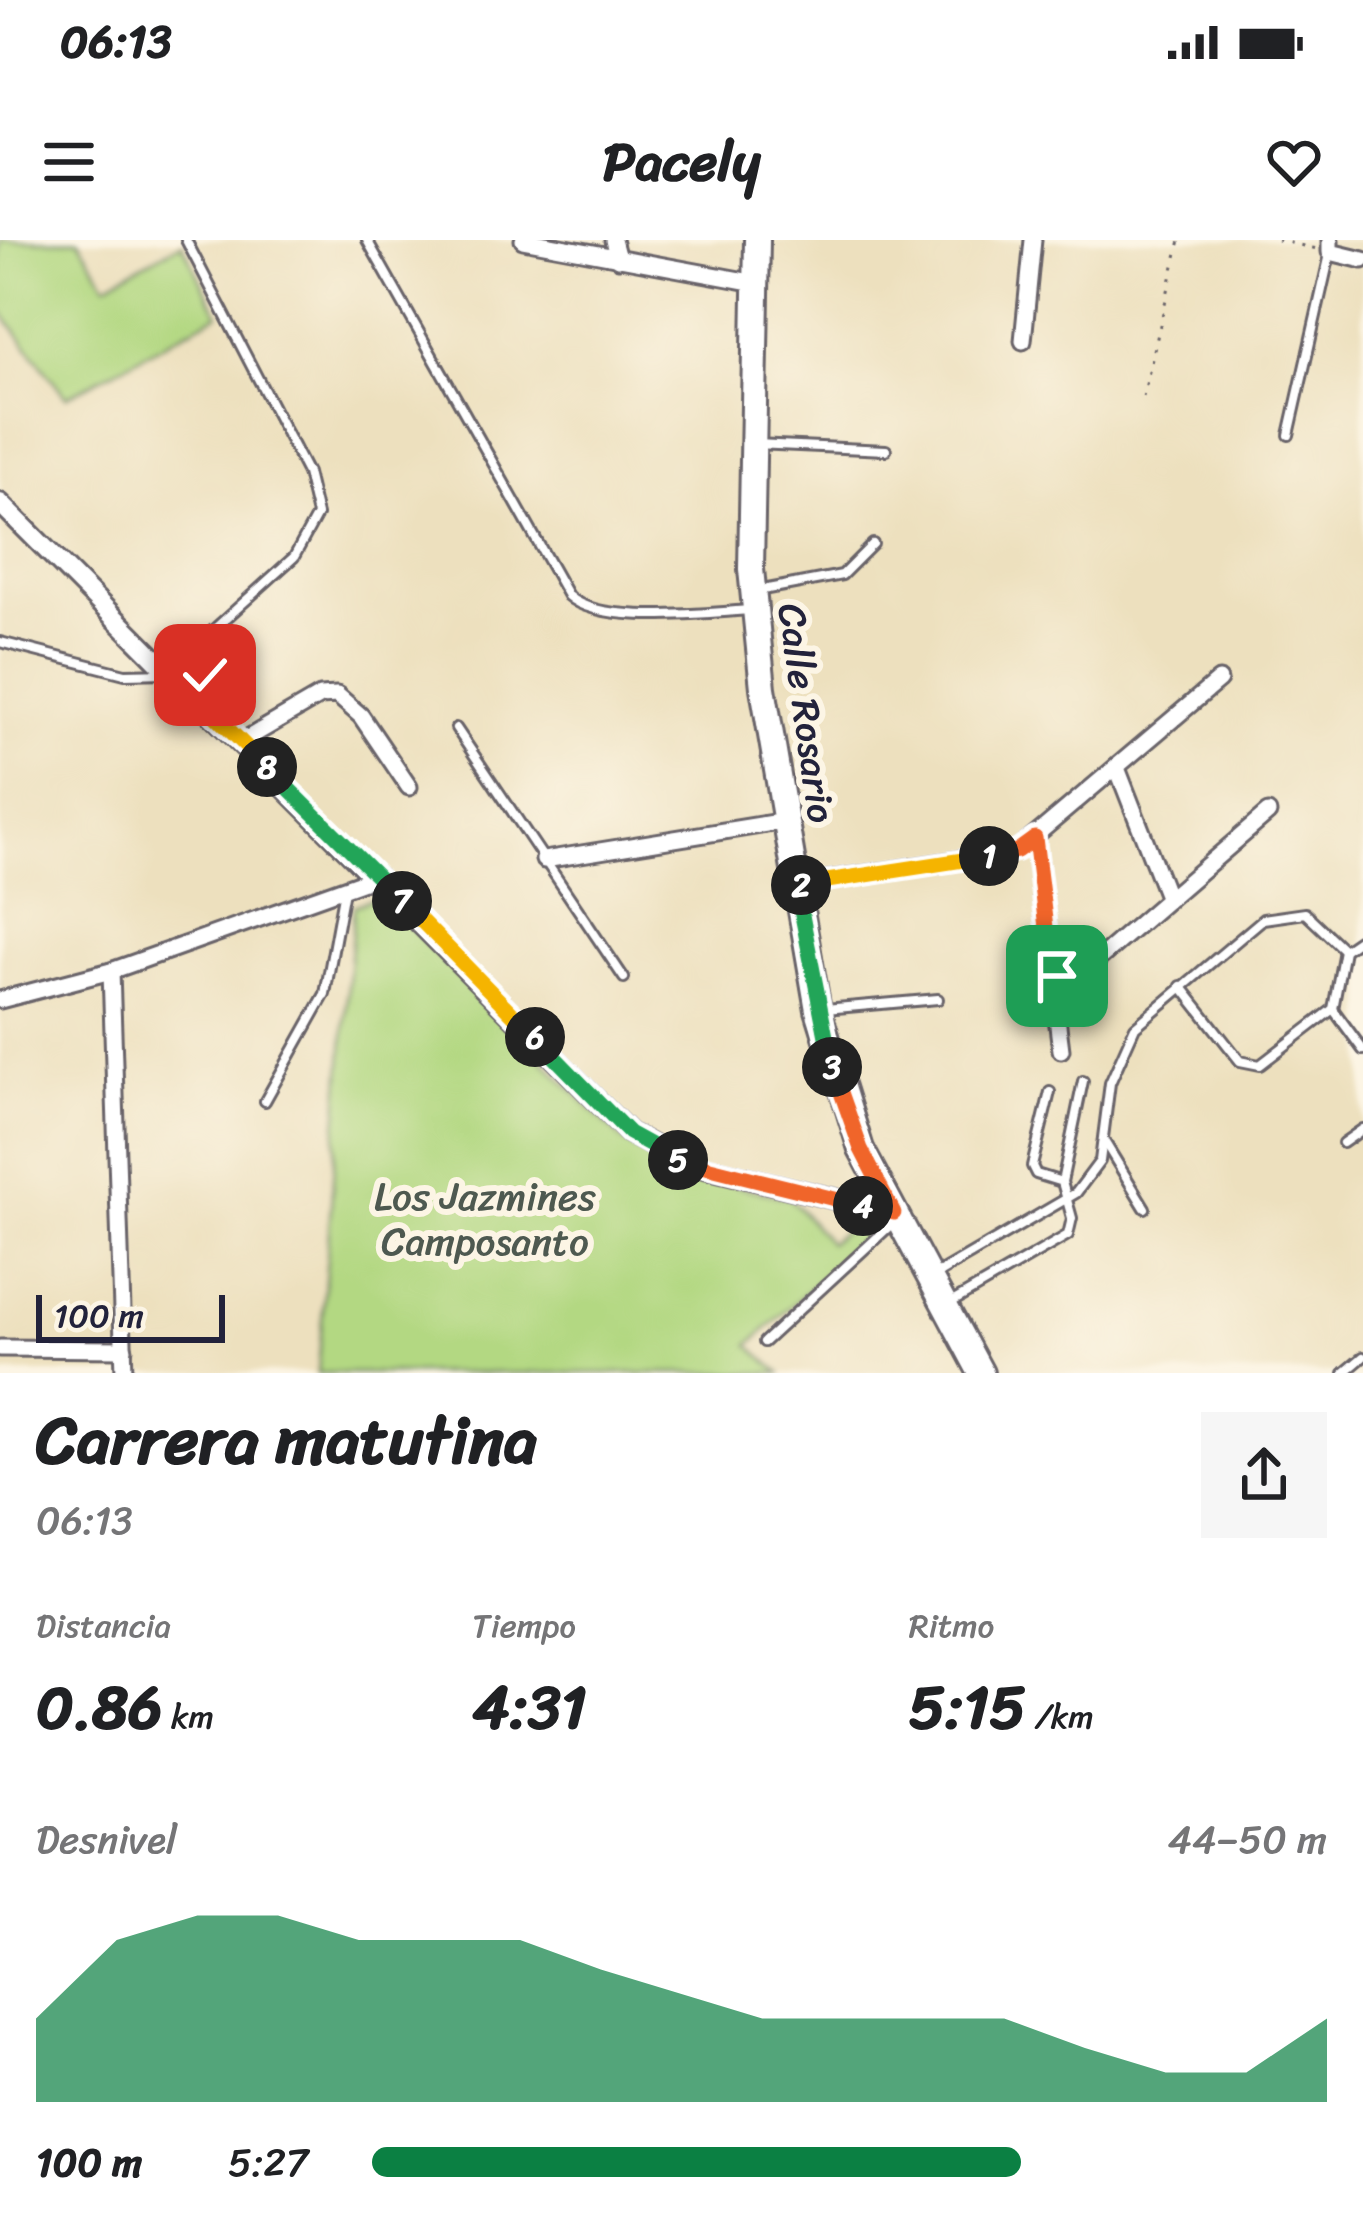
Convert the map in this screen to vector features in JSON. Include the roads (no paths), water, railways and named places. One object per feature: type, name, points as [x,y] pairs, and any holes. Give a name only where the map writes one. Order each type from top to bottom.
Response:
[{"type":"main road","name":"Calle Rosario","points":[[757,240],[751,444],[754,601],[818,1010],[847,1113],[896,1216],[982,1373]]},
{"type":"street","points":[[524,240],[756,283]]},
{"type":"street","points":[[613,240],[618,259]]},
{"type":"street","points":[[1023,340],[1033,240]]},
{"type":"street","points":[[1330,246],[1363,260]]},
{"type":"street","points":[[0,503],[378,876],[629,1133],[688,1164],[896,1216]]},
{"type":"street","points":[[796,885],[1017,851],[1219,680]]},
{"type":"street","points":[[241,742],[320,696],[337,695],[361,716],[409,787]]},
{"type":"street","points":[[1117,768],[1168,899]]},
{"type":"street","points":[[1051,968],[1062,979],[1078,975],[1268,813]]},
{"type":"street","points":[[544,860],[785,820]]},
{"type":"street","points":[[1035,838],[1061,1050]]},
{"type":"street","points":[[0,1000],[111,971],[378,876]]},
{"type":"street","points":[[111,971],[124,1373]]},
{"type":"street","points":[[0,1348],[124,1349]]},
{"type":"lane","points":[[0,642],[125,674],[169,672],[293,557],[312,530],[317,502],[186,240]]},
{"type":"lane","points":[[367,240],[568,596],[583,607],[658,615],[754,601],[842,575],[873,544]]},
{"type":"lane","points":[[1289,435],[1330,246]]},
{"type":"lane","points":[[751,444],[886,449]]},
{"type":"lane","points":[[204,705],[211,633]]},
{"type":"lane","points":[[456,728],[624,978]]},
{"type":"lane","points":[[265,1102],[325,994],[344,888]]},
{"type":"lane","points":[[930,1278],[1065,1199],[1094,1173],[1119,1053],[1149,1011],[1275,914],[1305,913],[1344,950]]},
{"type":"lane","points":[[1181,986],[1240,1060],[1251,1065],[1268,1061],[1333,1009],[1344,950],[1363,937]]},
{"type":"lane","points":[[818,1010],[938,1000]]},
{"type":"lane","points":[[1333,1009],[1363,1049]]},
{"type":"lane","points":[[945,1306],[1068,1235],[1072,1218],[1062,1182],[1083,1081]]},
{"type":"lane","points":[[1050,1092],[1033,1166],[1036,1174],[1062,1182]]},
{"type":"lane","points":[[1343,1143],[1363,1129]]},
{"type":"lane","points":[[1104,1140],[1144,1208]]},
{"type":"lane","points":[[764,1342],[896,1216]]},
{"type":"lane","points":[[1345,1373],[1363,1357]]},
{"type":"park label","name":"Los Jazmines Camposanto","points":[[485,1218]]}]
